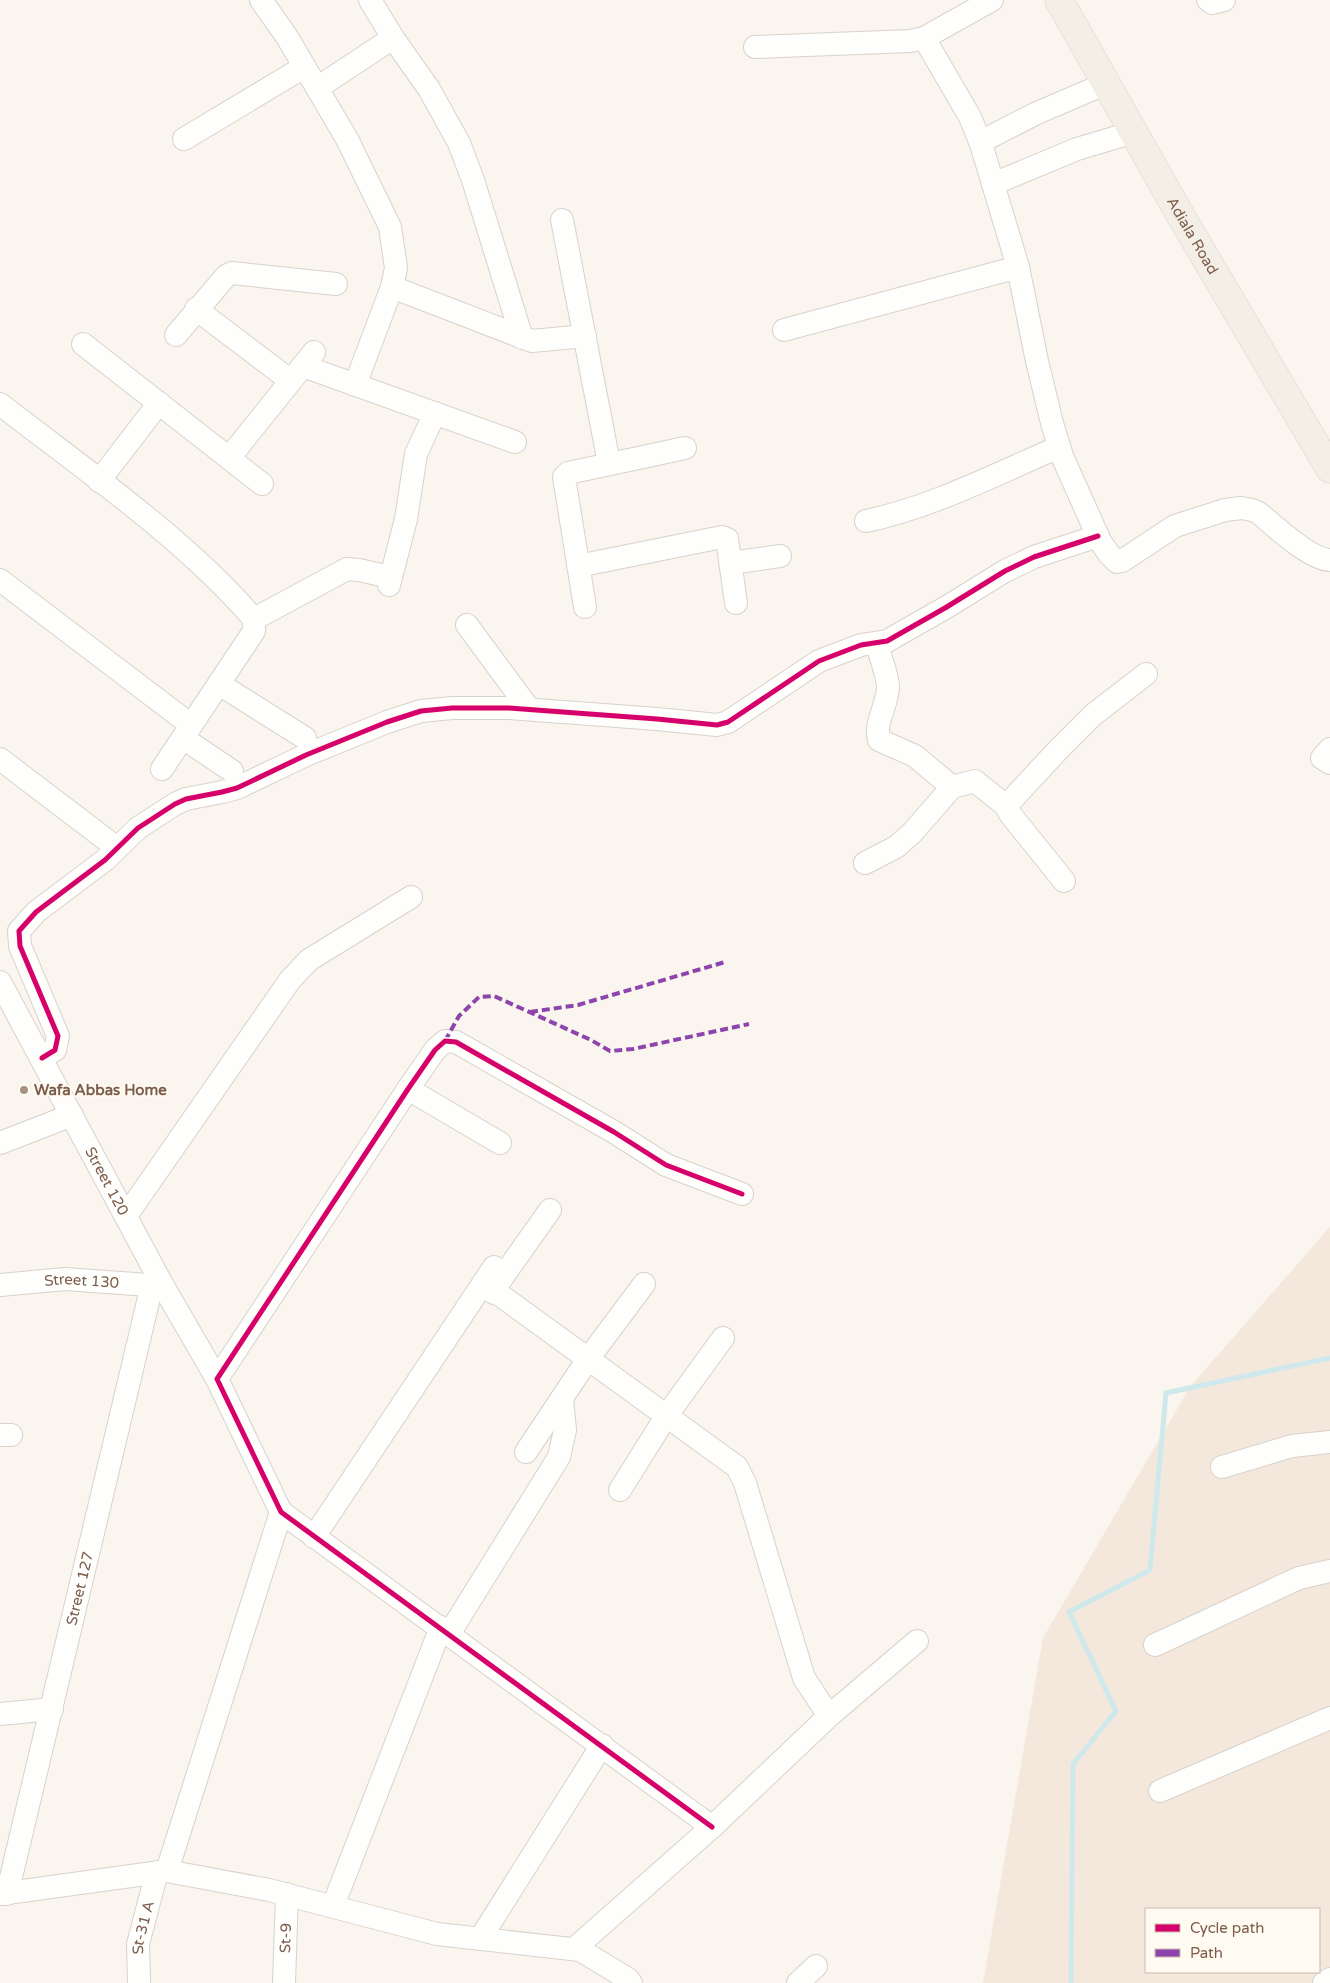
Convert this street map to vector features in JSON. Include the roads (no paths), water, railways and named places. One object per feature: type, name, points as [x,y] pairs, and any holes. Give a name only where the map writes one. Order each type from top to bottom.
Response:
[{"type":"main road","name":"Adiala Road","points":[[1059,0],[1182,218],[1330,469]]},
{"type":"main road","name":"Adiala Road","points":[[1080,0],[1196,207],[1330,434]]},
{"type":"street","points":[[261,0],[347,139],[390,227],[396,268],[392,287],[355,384]]},
{"type":"street","points":[[370,0],[393,38],[429,89],[459,143],[474,180],[522,338]]},
{"type":"street","points":[[755,47],[910,41],[924,38],[992,0]]},
{"type":"street","points":[[1208,0],[1212,4],[1224,0]]},
{"type":"street","points":[[317,88],[393,38]]},
{"type":"street","points":[[924,38],[970,117],[980,142],[1018,267],[1037,361],[1059,447],[1098,536],[1114,560],[1117,562],[1122,561],[1175,526],[1225,510],[1241,508],[1259,513],[1297,544],[1324,560],[1330,560]]},
{"type":"street","points":[[184,139],[304,67]]},
{"type":"street","points":[[980,142],[1037,113],[1107,84]]},
{"type":"street","points":[[993,184],[1077,149],[1134,132]]},
{"type":"street","points":[[562,220],[609,463]]},
{"type":"street","points":[[784,330],[1018,267]]},
{"type":"street","points":[[176,335],[196,309],[226,276],[232,273],[336,284]]},
{"type":"street","points":[[392,287],[532,341],[585,336]]},
{"type":"street","points":[[196,309],[302,366],[515,442]]},
{"type":"street","points":[[83,344],[262,484]]},
{"type":"street","points":[[229,458],[302,366]]},
{"type":"street","points":[[99,481],[159,403]]},
{"type":"street","points":[[0,404],[172,538],[232,593],[254,619],[254,631],[162,769]]},
{"type":"street","points":[[254,619],[347,569],[359,570],[389,581],[406,519],[416,454],[435,413]]},
{"type":"street","points":[[866,521],[921,506],[1059,447]]},
{"type":"street","points":[[585,607],[564,477],[568,473],[609,463],[685,448]]},
{"type":"street","points":[[42,1058],[54,1050],[58,1036],[20,946],[19,931],[36,912],[105,860],[138,828],[180,801],[236,788],[306,755],[387,722],[421,711],[452,708],[529,709],[717,725],[728,722],[819,661],[861,645],[888,641],[1005,570],[1098,536]]},
{"type":"street","points":[[578,566],[722,537],[727,539],[736,603]]},
{"type":"street","points":[[731,563],[780,556]]},
{"type":"street","points":[[0,580],[187,732],[232,771]]},
{"type":"street","points":[[467,625],[529,709]]},
{"type":"street","points":[[877,644],[888,686],[884,710],[876,730],[880,740],[915,756],[952,787]]},
{"type":"street","points":[[1006,806],[1058,750],[1093,716],[1146,674]]},
{"type":"street","points":[[219,684],[305,738]]},
{"type":"street","points":[[1330,750],[1322,758],[1330,763]]},
{"type":"street","points":[[0,759],[117,848]]},
{"type":"street","points":[[865,863],[896,847],[912,833],[952,787],[976,781],[1006,806],[1010,814],[1064,882]]},
{"type":"street","points":[[126,1216],[290,980],[309,960],[411,897]]},
{"type":"street","name":"Street 120","points":[[2,990],[42,1058],[126,1216],[158,1285],[217,1379],[281,1512]]},
{"type":"street","points":[[217,1379],[408,1089],[436,1050],[445,1042],[456,1042],[614,1132],[666,1165],[742,1194]]},
{"type":"street","points":[[408,1089],[500,1143]]},
{"type":"street","points":[[0,1143],[72,1115]]},
{"type":"street","points":[[470,1302],[492,1292],[550,1210]]},
{"type":"street","points":[[314,1537],[509,1246]]},
{"type":"street","name":"Street 130","points":[[0,1285],[65,1279],[158,1285]]},
{"type":"street","points":[[526,1452],[588,1359],[644,1284]]},
{"type":"street","name":"Street 127","points":[[4,1894],[158,1285]]},
{"type":"street","points":[[492,1292],[500,1295],[738,1467],[745,1483],[804,1678],[829,1716]]},
{"type":"street","points":[[620,1490],[667,1415],[723,1338]]},
{"type":"street","points":[[333,1906],[445,1630],[559,1457],[564,1430],[562,1398]]},
{"type":"street","points":[[1222,1466],[1292,1446],[1330,1442]]},
{"type":"street","points":[[281,1512],[445,1630],[712,1827]]},
{"type":"street","name":"St-31 A","points":[[139,1983],[138,1944],[281,1512]]},
{"type":"street","points":[[1155,1645],[1299,1578],[1330,1571]]},
{"type":"street","points":[[574,1950],[712,1827],[829,1716],[916,1641]]},
{"type":"street","points":[[0,1714],[52,1709]]},
{"type":"street","points":[[1160,1791],[1330,1718]]},
{"type":"street","points":[[480,1939],[602,1745]]},
{"type":"street","points":[[4,1894],[162,1871],[287,1894],[437,1934],[580,1950],[628,1979],[631,1983]]},
{"type":"street","name":"St-9","points":[[284,1983],[287,1894]]},
{"type":"street","points":[[798,1983],[816,1966]]},
{"type":"street","points":[[1324,1983],[1330,1980]]},
{"type":"waterway","points":[[1071,1983],[1073,1764],[1116,1711],[1069,1612],[1150,1570],[1166,1393],[1330,1358]]},
{"type":"place","name":"Wafa Abbas Home","points":[[24,1090]]}]
